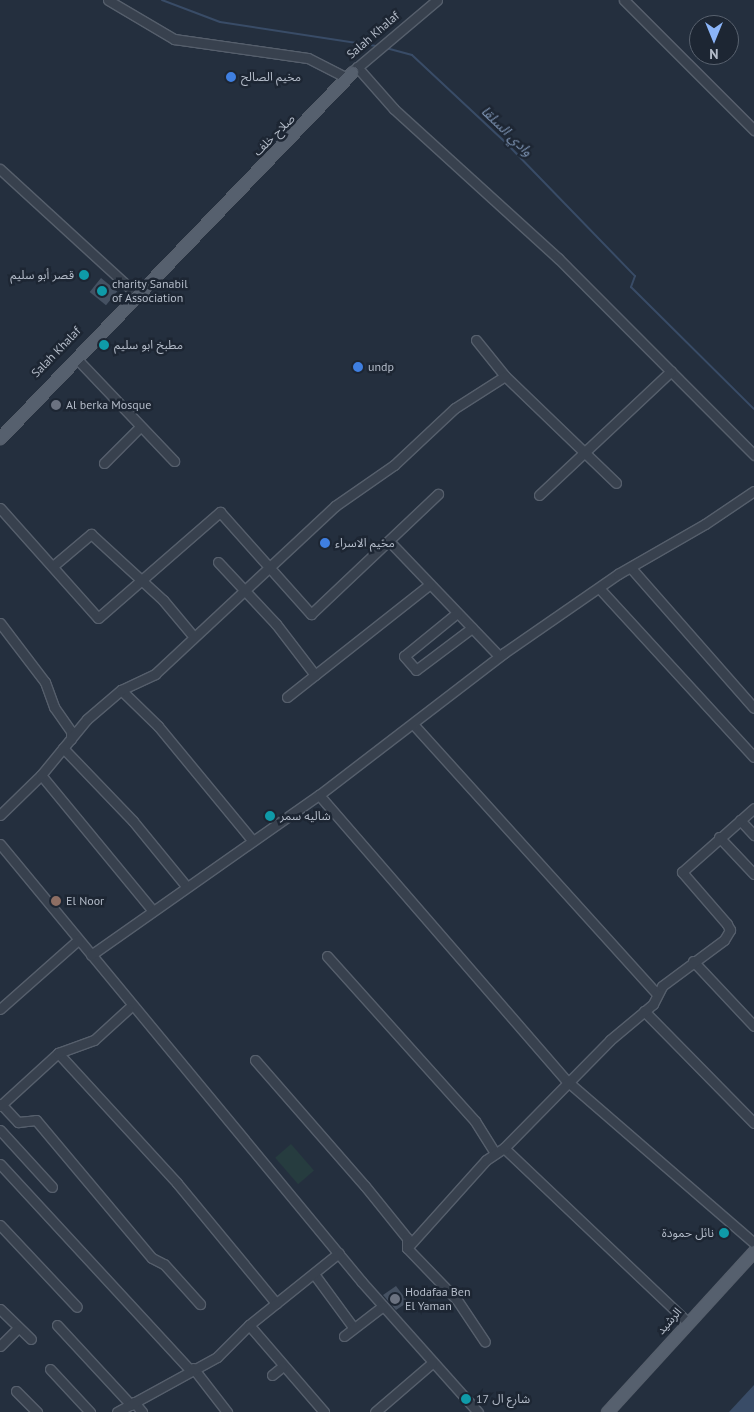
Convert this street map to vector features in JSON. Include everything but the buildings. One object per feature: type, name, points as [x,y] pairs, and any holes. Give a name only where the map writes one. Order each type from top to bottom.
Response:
[{"type":"main road","name":"صلاح خلف","points":[[132,290],[351,72]]},
{"type":"main road","name":"صلاح خلف","points":[[0,438],[351,72]]},
{"type":"main road","name":"Salah Khalaf","points":[[0,432],[132,290]]},
{"type":"main road","name":"الرشيد","points":[[607,1412],[686,1321],[754,1251]]},
{"type":"street","points":[[108,0],[174,39],[308,58],[351,72],[438,146],[671,370],[754,455]]},
{"type":"street","name":"Salah Khalaf","points":[[351,72],[384,42],[437,0]]},
{"type":"street","points":[[624,0],[754,130]]},
{"type":"street","points":[[0,169],[132,290]]},
{"type":"street","points":[[476,340],[505,376],[586,451],[616,483]]},
{"type":"street","points":[[77,359],[174,461]]},
{"type":"street","points":[[539,495],[671,370]]},
{"type":"street","points":[[0,816],[41,775],[87,719],[121,690],[155,674],[194,637],[271,570],[335,506],[394,465],[455,408],[505,376]]},
{"type":"street","points":[[104,463],[140,427]]},
{"type":"street","points":[[91,955],[252,840],[319,795],[499,656],[599,588],[754,491]]},
{"type":"street","points":[[0,508],[98,618],[220,512],[311,614],[390,542],[438,494]]},
{"type":"street","points":[[53,566],[91,534],[186,623],[194,637]]},
{"type":"street","points":[[390,542],[499,656]]},
{"type":"street","points":[[218,562],[315,675]]},
{"type":"street","points":[[631,568],[754,708]]},
{"type":"street","points":[[287,697],[430,584]]},
{"type":"street","points":[[599,588],[754,757]]},
{"type":"street","points":[[457,614],[404,656],[416,670],[472,628]]},
{"type":"street","points":[[0,623],[45,682],[54,707],[71,731],[71,739]]},
{"type":"street","points":[[121,690],[158,726],[252,840]]},
{"type":"street","points":[[413,724],[657,994]]},
{"type":"street","points":[[63,748],[187,887]]},
{"type":"street","points":[[41,775],[153,912]]},
{"type":"street","points":[[319,795],[567,1081],[754,1243]]},
{"type":"street","points":[[407,1248],[495,1153],[504,1148],[567,1081],[644,1011],[657,994],[693,961],[724,940],[730,930],[682,872],[719,837],[754,808]]},
{"type":"street","points":[[740,820],[754,834]]},
{"type":"street","points":[[719,837],[754,874]]},
{"type":"street","points":[[0,844],[383,1306],[432,1363],[478,1412]]},
{"type":"street","points":[[0,1009],[78,940]]},
{"type":"street","points":[[327,956],[475,1122],[495,1153]]},
{"type":"street","points":[[693,961],[754,1026]]},
{"type":"street","points":[[129,1008],[94,1040],[58,1053],[1,1105],[18,1122],[36,1120],[152,1258],[164,1264],[200,1304]]},
{"type":"street","points":[[644,1011],[754,1123]]},
{"type":"street","points":[[58,1053],[178,1183],[276,1304]]},
{"type":"street","points":[[255,1060],[407,1238],[407,1248],[457,1300],[485,1342]]},
{"type":"street","points":[[0,1130],[52,1187]]},
{"type":"street","points":[[504,1148],[686,1321]]},
{"type":"street","points":[[0,1164],[191,1369],[227,1412]]},
{"type":"street","points":[[0,1226],[77,1308]]},
{"type":"street","points":[[118,1412],[191,1369],[217,1357],[249,1325],[339,1253]]},
{"type":"street","points":[[314,1274],[353,1327]]},
{"type":"street","points":[[344,1336],[353,1327],[383,1306]]},
{"type":"street","points":[[0,1310],[31,1339]]},
{"type":"street","points":[[57,1325],[142,1412]]},
{"type":"street","points":[[249,1325],[282,1367],[324,1412]]},
{"type":"street","points":[[0,1346],[18,1328]]},
{"type":"street","points":[[375,1412],[432,1363]]},
{"type":"street","points":[[272,1375],[282,1367]]},
{"type":"street","points":[[50,1369],[90,1412]]},
{"type":"street","points":[[16,1391],[37,1412]]},
{"type":"green space","points":[[291,1144],[314,1170],[298,1184],[275,1158]]},
{"type":"water","points":[[754,1385],[754,1412],[729,1412]]},
{"type":"waterway","name":"وادي السلقا","points":[[162,0],[220,22],[376,46]]},
{"type":"waterway","name":"وادي السلقا","points":[[386,48],[412,55],[507,144],[635,276],[631,287],[754,409]]},
{"type":"place","name":"مخيم الصالح","points":[[231,77]]},
{"type":"place","name":"قصر أبو سليم","points":[[84,275]]},
{"type":"place","name":"charity Sanabil of Association","points":[[102,291]]},
{"type":"place","name":"مطبخ ابو سليم","points":[[104,345]]},
{"type":"place","name":"undp","points":[[358,367]]},
{"type":"place","name":"Al berka Mosque","points":[[56,405]]},
{"type":"place","name":"مخيم الاسراء","points":[[325,543]]},
{"type":"place","name":"شاليه سمر","points":[[270,816]]},
{"type":"place","name":"El Noor","points":[[56,901]]},
{"type":"place","name":"نائل حمودة","points":[[724,1233]]},
{"type":"place","name":"Hodafaa Ben El Yaman","points":[[395,1299]]},
{"type":"place","name":"شارع ال 17","points":[[466,1399]]}]
